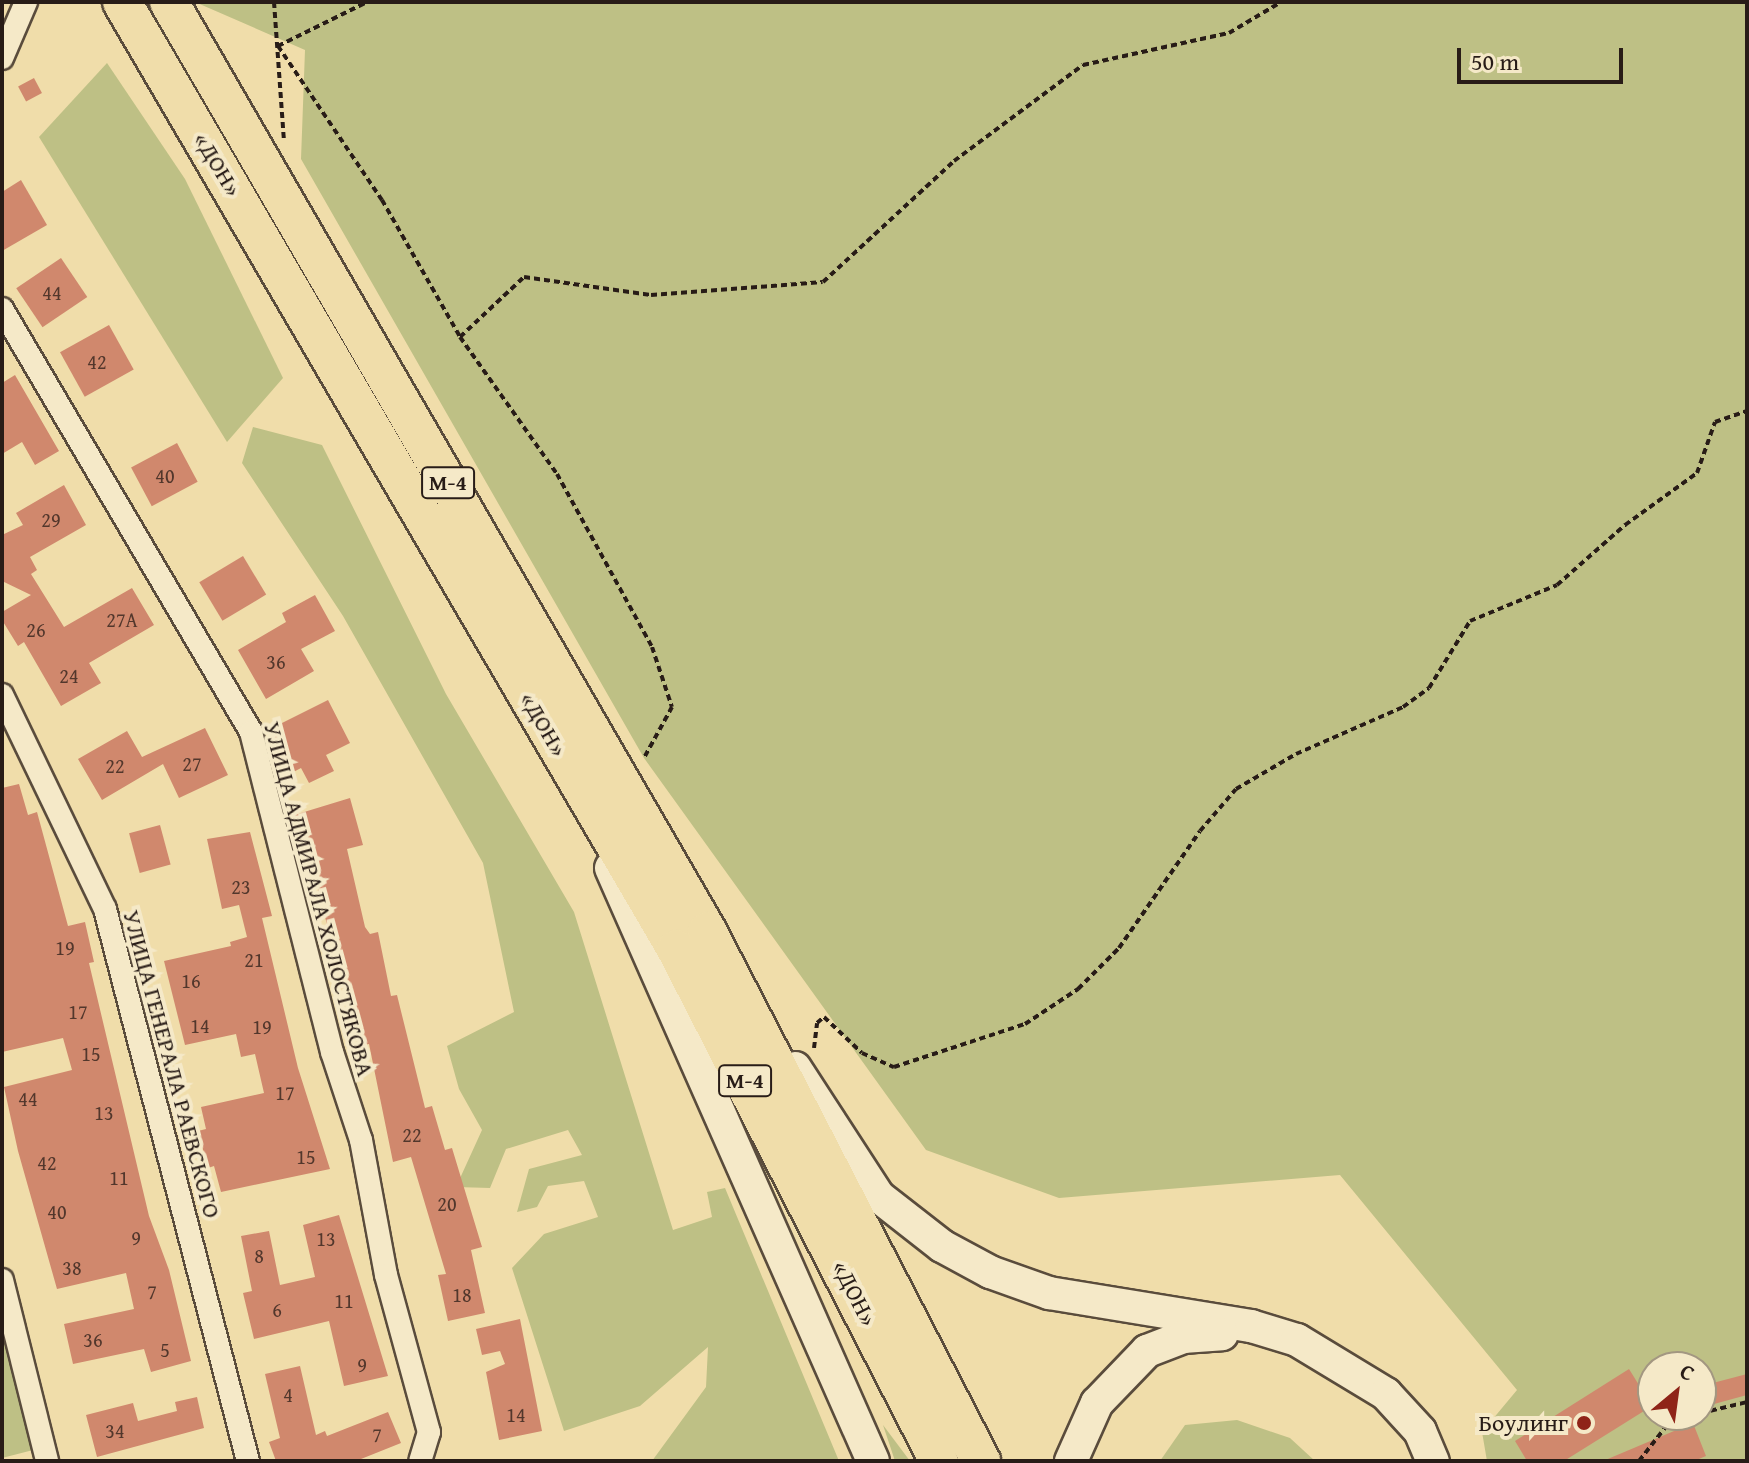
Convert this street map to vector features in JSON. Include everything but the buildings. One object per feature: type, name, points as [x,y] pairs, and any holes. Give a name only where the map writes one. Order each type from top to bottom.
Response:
[{"type":"highway","name":"«ДОН»","points":[[122,2],[676,949],[939,1461]]},
{"type":"highway","name":"«ДОН»","points":[[169,2],[707,931],[981,1461]]},
{"type":"main road","points":[[536,709],[631,911],[873,1461]]},
{"type":"main road","points":[[707,931],[878,1196],[942,1246],[990,1272],[1049,1293],[1251,1326],[1297,1340],[1351,1369],[1386,1394],[1420,1431],[1433,1461]]},
{"type":"main road","points":[[1071,1461],[1097,1403],[1122,1375],[1147,1351],[1183,1337],[1267,1337],[1351,1369]]},
{"type":"street","points":[[2,58],[26,2]]},
{"type":"street","name":"УЛИЦА АДМИРАЛА ХОЛОСТЯКОВА","points":[[2,309],[251,732],[332,1052],[361,1140],[386,1275],[429,1432],[420,1461]]},
{"type":"street","name":"УЛИЦА ГЕНЕРАЛА РАЕВСКОГО","points":[[2,695],[105,909],[248,1461]]},
{"type":"street","points":[[2,1280],[47,1461]]},
{"type":"path","points":[[274,2],[285,155]]},
{"type":"path","points":[[278,46],[367,2]]},
{"type":"path","points":[[460,337],[524,277],[651,295],[823,282],[954,161],[1083,65],[1229,33],[1281,2]]},
{"type":"path","points":[[278,46],[382,200],[460,337],[557,474],[652,647],[672,707],[644,758]]},
{"type":"path","points":[[808,1090],[817,1023],[824,1017],[862,1053],[894,1067],[1025,1024],[1078,989],[1119,948],[1200,831],[1236,789],[1296,754],[1403,707],[1429,688],[1470,621],[1569,575],[1625,525],[1697,473],[1715,422],[1747,411]]},
{"type":"path","points":[[1717,1409],[1747,1402]]},
{"type":"path","points":[[1639,1461],[1663,1431]]},
{"type":"green space","points":[[195,2],[1747,2],[1747,1461],[1487,1461],[1482,1432],[1517,1390],[1340,1175],[1059,1198],[926,1150],[644,758],[301,159],[305,50]]},
{"type":"green space","points":[[107,63],[185,179],[283,378],[227,442],[39,137]]},
{"type":"green space","points":[[253,427],[322,445],[446,694],[574,912],[673,1230],[712,1217],[707,1192],[725,1188],[839,1461],[652,1461],[706,1387],[708,1347],[640,1406],[564,1431],[512,1268],[544,1234],[598,1217],[584,1181],[548,1186],[537,1207],[517,1212],[529,1169],[582,1155],[568,1130],[506,1149],[490,1188],[456,1187],[482,1130],[459,1089],[447,1046],[514,1012],[483,863],[343,616],[242,463]]},
{"type":"green space","points":[[2,1337],[17,1369],[37,1449],[2,1458]]},
{"type":"green space","points":[[1237,1420],[1290,1438],[1315,1461],[1160,1461],[1185,1425]]},
{"type":"green space","points":[[883,1425],[910,1461],[895,1461]]},
{"type":"place","name":"Боулинг","points":[[1584,1423]]}]
